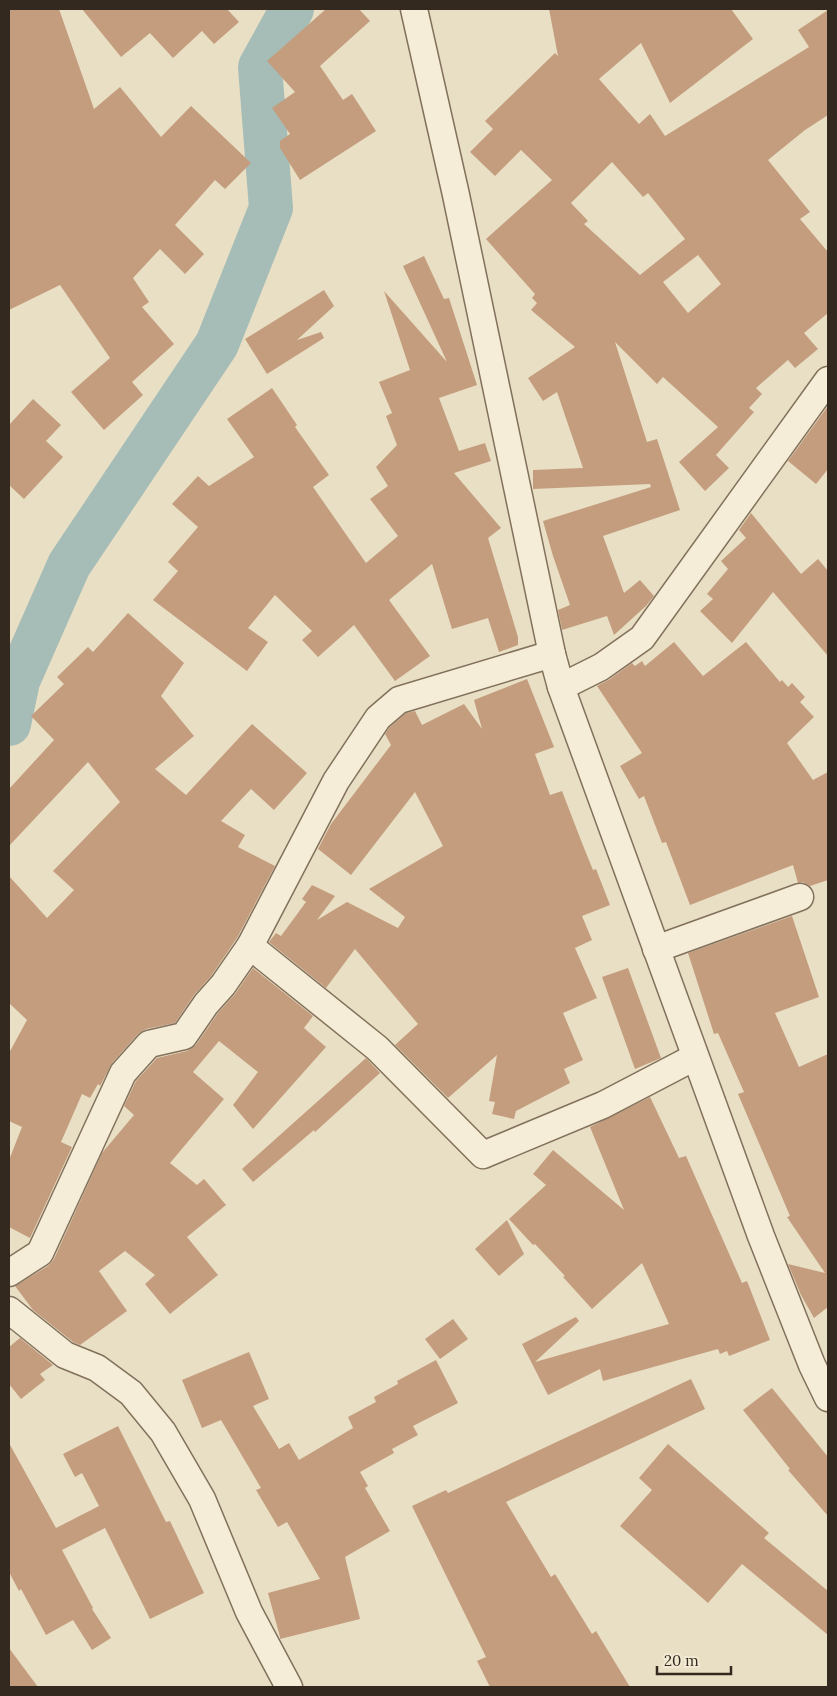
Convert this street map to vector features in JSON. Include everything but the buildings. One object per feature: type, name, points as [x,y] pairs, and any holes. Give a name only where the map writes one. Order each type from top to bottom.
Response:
[{"type":"street","points":[[416,17],[458,204],[552,654],[561,687],[761,1236],[812,1365],[828,1398]]},
{"type":"street","points":[[561,687],[601,667],[642,638],[828,380]]},
{"type":"street","points":[[9,1273],[40,1253],[123,1073],[149,1044],[184,1036],[250,946],[336,781],[378,718],[399,700],[552,654]]},
{"type":"street","points":[[656,949],[800,898]]},
{"type":"street","points":[[250,946],[377,1048],[483,1154],[603,1105],[695,1057]]},
{"type":"street","points":[[9,1310],[65,1356],[97,1368],[131,1394],[163,1432],[202,1499],[230,1562],[249,1612],[289,1687]]},
{"type":"waterway","points":[[9,724],[18,681],[69,565],[217,344],[271,208],[260,67],[292,9]]}]
